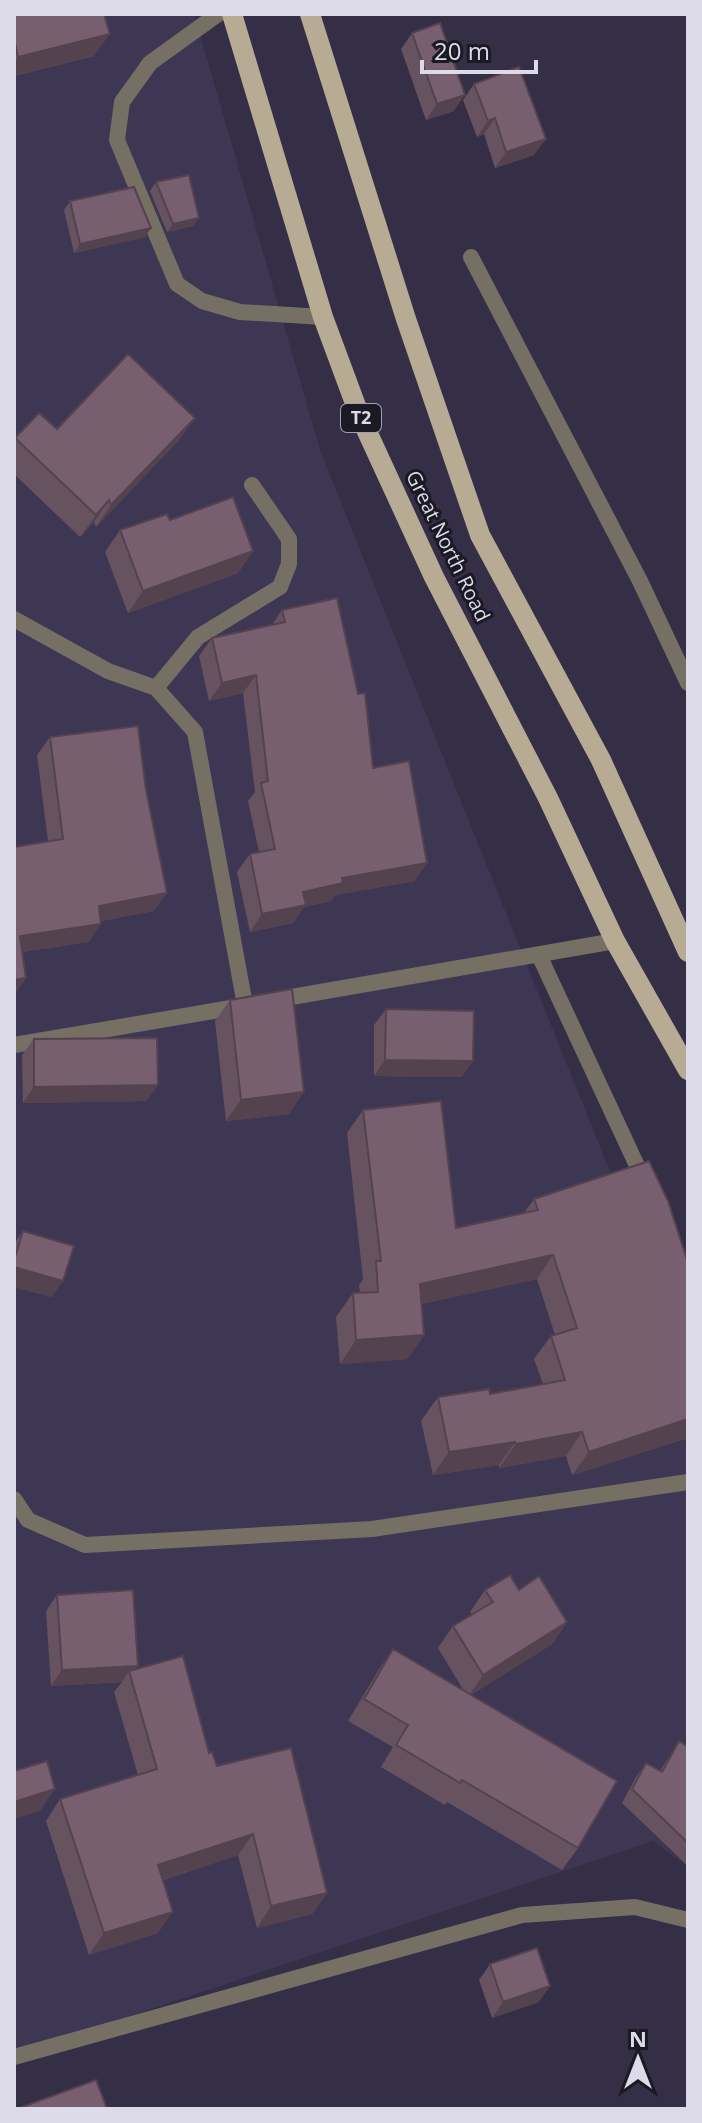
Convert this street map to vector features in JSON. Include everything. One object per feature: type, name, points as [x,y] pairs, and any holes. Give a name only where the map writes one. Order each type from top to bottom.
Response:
[{"type":"main road","name":"Great North Road","points":[[232,14],[323,317],[359,414],[434,577],[548,798],[615,941],[688,1070]]},
{"type":"main road","name":"Great North Road","points":[[310,14],[406,319],[480,535],[601,760],[688,952]]},
{"type":"street","points":[[218,14],[150,63],[122,102],[117,140],[177,284],[202,301],[240,312],[323,317]]},
{"type":"street","points":[[471,257],[640,581],[687,680]]},
{"type":"street","points":[[156,688],[198,637],[280,587],[289,564],[289,539],[252,485]]},
{"type":"street","points":[[14,619],[108,671],[156,688],[195,732],[245,1005]]},
{"type":"street","points":[[14,1045],[615,941]]},
{"type":"street","points":[[539,955],[657,1207]]},
{"type":"street","points":[[14,1499],[28,1520],[85,1545],[372,1529],[688,1482]]},
{"type":"street","points":[[14,2057],[522,1915],[635,1907],[688,1920]]},
{"type":"shaded area","points":[[14,14],[194,14],[321,453],[621,1199],[688,1293],[688,1867],[653,1841],[14,2055]]},
{"type":"building","points":[[14,14],[104,14],[110,34],[18,57]]},
{"type":"building","points":[[440,23],[465,95],[437,104],[412,33]]},
{"type":"building","points":[[519,67],[546,139],[506,152],[495,118],[488,121],[474,84]]},
{"type":"building","points":[[189,175],[199,218],[173,224],[156,182]]},
{"type":"building","points":[[134,187],[151,228],[80,244],[70,201]]},
{"type":"building","points":[[128,354],[195,418],[111,505],[109,500],[96,515],[15,438],[39,413],[57,429]]},
{"type":"building","points":[[233,497],[253,551],[143,591],[120,530],[167,514],[170,520]]},
{"type":"building","points":[[337,598],[358,694],[365,693],[373,768],[409,761],[427,863],[342,878],[343,883],[303,892],[306,905],[262,914],[250,854],[275,849],[261,783],[268,781],[256,675],[222,683],[212,638],[285,622],[282,610]]},
{"type":"building","points":[[138,726],[146,790],[167,893],[99,906],[101,924],[20,936],[26,978],[14,980],[14,847],[63,839],[50,737]]},
{"type":"building","points":[[292,989],[304,1092],[241,1100],[230,1000]]},
{"type":"building","points":[[386,1009],[474,1011],[473,1061],[385,1060]]},
{"type":"building","points":[[157,1038],[158,1085],[34,1087],[34,1039]]},
{"type":"building","points":[[441,1101],[456,1228],[538,1210],[534,1199],[649,1161],[668,1201],[688,1263],[688,1419],[589,1452],[582,1432],[449,1452],[438,1397],[489,1389],[490,1394],[565,1380],[551,1336],[577,1328],[553,1255],[420,1284],[424,1335],[356,1340],[353,1293],[378,1292],[376,1261],[381,1261],[363,1110]]},
{"type":"building","points":[[23,1231],[74,1246],[63,1281],[14,1267]]},
{"type":"building","points":[[510,1575],[519,1590],[539,1576],[567,1622],[483,1675],[453,1626],[493,1602],[485,1590]]},
{"type":"building","points":[[133,1590],[138,1666],[62,1670],[57,1595]]},
{"type":"building","points":[[393,1649],[617,1781],[578,1848],[396,1745],[408,1725],[364,1699]]},
{"type":"building","points":[[183,1656],[209,1753],[212,1752],[217,1766],[291,1748],[327,1893],[271,1906],[253,1834],[158,1865],[173,1912],[104,1933],[60,1799],[157,1769],[129,1671]]},
{"type":"building","points":[[679,1741],[688,1747],[688,1843],[632,1789],[646,1763],[662,1772]]},
{"type":"building","points":[[47,1761],[55,1789],[14,1802],[14,1771]]},
{"type":"building","points":[[537,1948],[550,1986],[503,2002],[490,1964]]},
{"type":"building","points":[[96,2080],[107,2109],[22,2107]]}]
